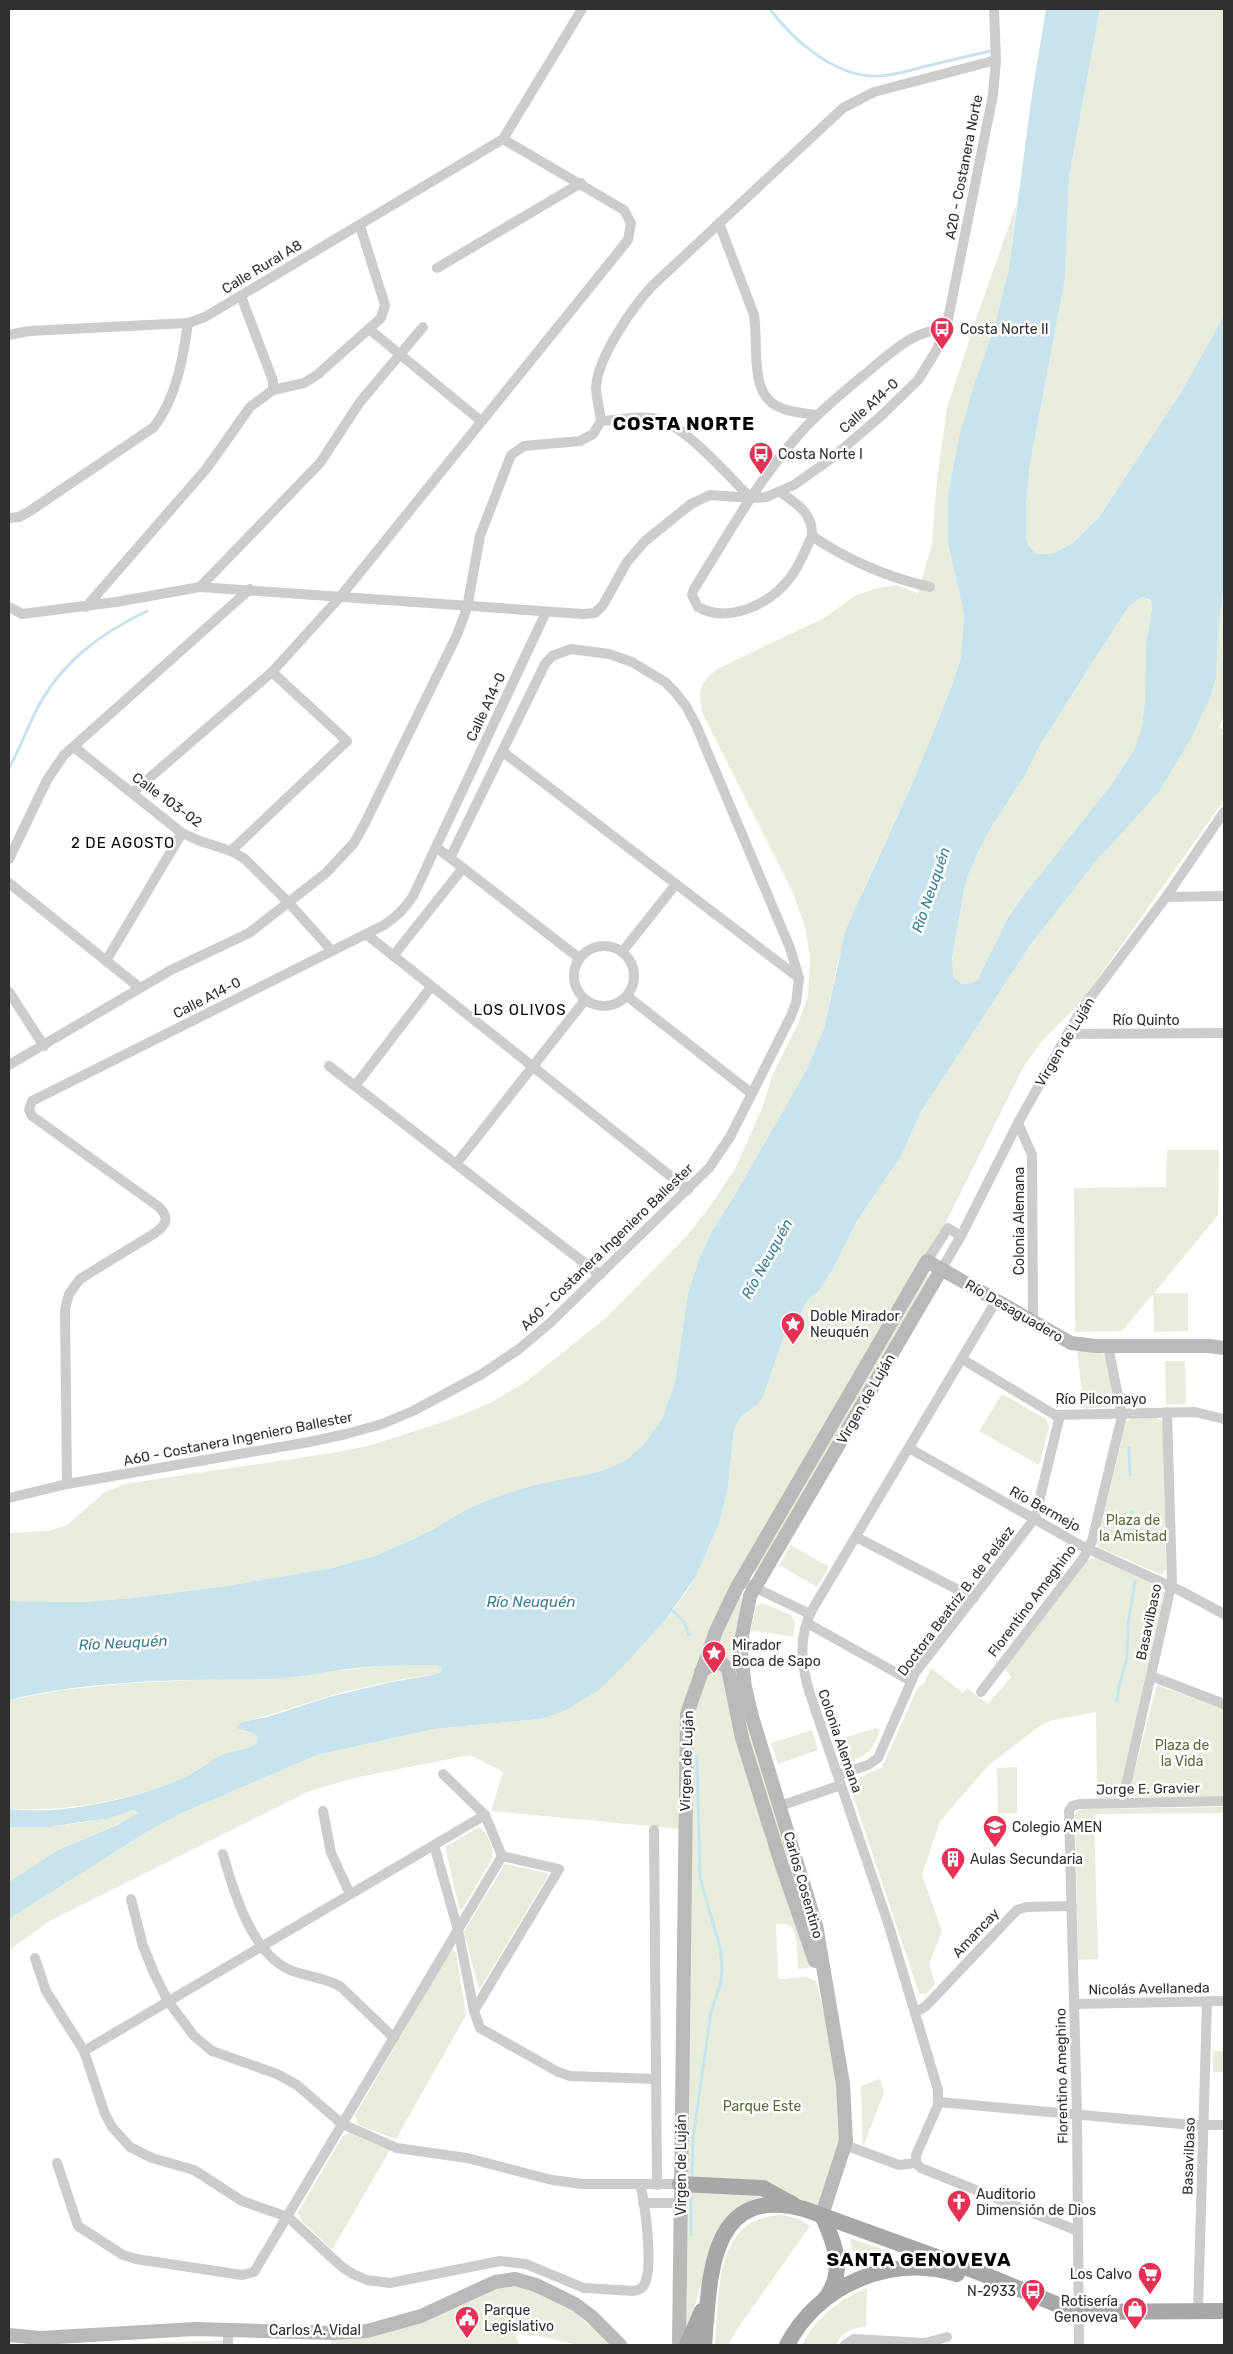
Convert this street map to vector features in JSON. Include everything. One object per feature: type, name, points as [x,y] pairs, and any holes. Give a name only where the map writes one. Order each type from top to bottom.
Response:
[{"type":"main road","points":[[680,2184],[763,2188],[796,2206],[978,2272],[1078,2313]]},
{"type":"main road","points":[[704,2345],[708,2298],[715,2253],[724,2233],[731,2224],[747,2212],[766,2205],[796,2206]]},
{"type":"main road","points":[[822,2215],[838,2258],[834,2284],[823,2302]]},
{"type":"main road","points":[[787,2345],[800,2324],[823,2302],[843,2287],[872,2274],[893,2268],[917,2267],[950,2272],[1050,2309],[1078,2313],[1224,2311]]},
{"type":"main road","points":[[687,2345],[708,2298]]},
{"type":"street","points":[[132,793],[272,672],[340,597],[628,240],[631,232],[629,216],[624,210],[581,183],[503,139],[582,9]]},
{"type":"street","name":"A20 - Costanera Norte","points":[[946,329],[993,95],[996,60],[994,9]]},
{"type":"street","points":[[9,1065],[170,970],[236,941],[289,903],[340,858],[364,826],[450,652],[467,608],[480,536],[511,455],[524,446],[580,440],[593,434],[601,421],[596,394],[598,377],[624,321],[647,292],[842,108],[874,92],[996,60]]},
{"type":"street","name":"Calle Rural A8","points":[[9,336],[29,331],[188,323],[205,317],[503,139]]},
{"type":"street","points":[[437,268],[581,183]]},
{"type":"street","points":[[719,224],[754,315],[757,330],[758,378],[762,391],[778,407],[817,415]]},
{"type":"street","points":[[86,606],[207,468],[250,407],[273,390],[304,383],[317,375],[381,318],[384,304],[360,226]]},
{"type":"street","points":[[241,296],[272,381],[273,390]]},
{"type":"street","points":[[9,518],[18,517],[30,511],[154,427],[172,397],[188,323]]},
{"type":"street","points":[[200,587],[320,463],[360,402],[423,327]]},
{"type":"street","points":[[369,329],[399,356],[481,421]]},
{"type":"street","points":[[780,492],[806,512],[810,520],[812,536],[790,577],[766,599],[747,608],[727,613],[711,612],[698,606],[692,595],[694,589],[751,498],[801,432],[817,415],[901,344],[922,332],[946,329]]},
{"type":"street","name":"Calle A14-0","points":[[67,1484],[64,1310],[69,1294],[80,1279],[155,1233],[164,1226],[167,1219],[165,1213],[159,1207],[32,1116],[29,1110],[32,1101],[366,934],[398,916],[407,907],[546,612],[596,613],[603,605],[627,562],[645,541],[700,498],[720,495],[751,498],[766,497],[794,485],[832,458],[903,396],[928,366],[946,329]]},
{"type":"street","points":[[601,421],[640,418],[657,419],[674,425],[751,498]]},
{"type":"street","points":[[812,536],[839,554],[868,568],[898,580],[930,587]]},
{"type":"street","points":[[9,607],[22,614],[86,606],[200,587],[467,608],[546,612]]},
{"type":"street","points":[[9,859],[56,765],[250,590]]},
{"type":"street","points":[[450,858],[545,664],[552,656],[562,652],[582,649],[609,654],[632,662],[665,682],[676,692],[696,725],[784,934],[799,978]]},
{"type":"street","points":[[231,851],[347,741],[272,672]]},
{"type":"street","name":"Calle 103-02","points":[[74,747],[182,832],[200,841],[231,851],[244,859],[289,903],[332,951]]},
{"type":"street","points":[[503,752],[799,978]]},
{"type":"street","name":"Virgen de Luján","points":[[755,1588],[961,1236],[1018,1123],[1085,1005],[1166,897],[1224,812]]},
{"type":"street","points":[[106,961],[182,832]]},
{"type":"street","points":[[436,847],[579,958]]},
{"type":"street","points":[[392,956],[463,868]]},
{"type":"street","points":[[9,883],[140,988]]},
{"type":"street","points":[[622,952],[676,884]]},
{"type":"street","points":[[1166,897],[1224,896]]},
{"type":"street","points":[[366,934],[688,1190]]},
{"type":"street","points":[[604,946],[622,952],[633,968],[632,987],[627,996],[609,1006],[599,1006],[585,1000],[576,988],[573,978],[574,968],[579,958],[586,952],[604,946]]},
{"type":"street","name":"A60 - Costanera Ingeniero Ballester","points":[[9,1498],[67,1484],[309,1442],[382,1424],[412,1411],[482,1374],[505,1359],[550,1324],[688,1190],[720,1153],[791,1016],[796,1003],[799,978]]},
{"type":"street","points":[[355,1086],[431,987]]},
{"type":"street","points":[[9,992],[44,1046]]},
{"type":"street","points":[[627,996],[751,1093]]},
{"type":"street","points":[[456,1164],[585,1000]]},
{"type":"street","name":"Río Quinto","points":[[1068,1034],[1224,1033]]},
{"type":"street","points":[[330,1066],[600,1275]]},
{"type":"street","name":"Colonia Alemana","points":[[1018,1123],[1032,1155],[1033,1323]]},
{"type":"street","name":"Virgen de Luján","points":[[679,2345],[687,1718],[720,1622],[741,1581],[948,1228],[961,1236]]},
{"type":"street","name":"Río Desaguadero","points":[[927,1261],[1071,1343],[1108,1346],[1209,1346],[1224,1348]]},
{"type":"street","name":"Colonia Alemana","points":[[939,2102],[938,2090],[887,1920],[804,1674],[802,1649],[809,1618],[996,1301]]},
{"type":"street","name":"Florentino Ameghino","points":[[981,1692],[1089,1549],[1094,1537],[1122,1412],[1108,1346]]},
{"type":"street","name":"Río Pilcomayo","points":[[962,1359],[1048,1412],[1060,1415],[1167,1412],[1200,1413],[1224,1419]]},
{"type":"street","name":"Basavilbaso","points":[[1122,1803],[1171,1586],[1167,1412]]},
{"type":"street","name":"Doctora Beatriz B. de Peláez","points":[[780,1806],[839,1780],[878,1758],[911,1681],[1034,1518],[1060,1415]]},
{"type":"street","name":"Río Bermejo","points":[[909,1448],[1089,1549],[1171,1586],[1224,1614]]},
{"type":"street","points":[[856,1537],[974,1598]]},
{"type":"street","points":[[741,1581],[809,1618],[911,1681]]},
{"type":"street","name":"Carlos Cosentino","points":[[755,1588],[748,1602],[743,1624],[741,1662],[750,1710],[816,1925],[843,2084],[845,2145],[822,2215]]},
{"type":"street","points":[[701,1673],[706,1666],[713,1663],[723,1664],[728,1668],[742,1738],[781,1863],[810,1942],[828,2004]]},
{"type":"street","points":[[1151,1676],[1224,1704]]},
{"type":"street","points":[[443,1774],[485,1815],[502,1856]]},
{"type":"street","name":"Jorge E. Gravier","points":[[1072,1806],[1079,1804],[1224,1801]]},
{"type":"street","name":"Florentino Ameghino","points":[[1072,1806],[1069,1814],[1077,2115],[1079,2345]]},
{"type":"street","points":[[323,1811],[332,1853],[350,1894]]},
{"type":"street","points":[[84,2050],[485,1815]]},
{"type":"street","points":[[654,1830],[657,2185]]},
{"type":"street","points":[[434,1845],[458,1930],[474,2011],[480,2028],[484,2032],[558,2072],[579,2078],[656,2080]]},
{"type":"street","points":[[223,1854],[233,1890],[261,1946],[284,1967],[332,1982],[341,1988],[394,2038]]},
{"type":"street","points":[[57,2163],[78,2226],[123,2255],[136,2259],[248,2276],[254,2272],[502,1856]]},
{"type":"street","points":[[474,2011],[558,1869],[502,1856]]},
{"type":"street","points":[[131,1899],[142,1946],[168,2001],[186,2027],[212,2051],[277,2074],[297,2085],[342,2124],[397,2148],[467,2158],[552,2180],[582,2184],[680,2184]]},
{"type":"street","name":"Amancay","points":[[915,2013],[926,2006],[1017,1910],[1027,1907],[1072,1906]]},
{"type":"street","points":[[35,1958],[46,1991],[84,2050],[105,2114],[112,2127],[130,2146],[152,2158],[194,2170],[242,2201],[288,2217],[342,2267],[367,2280],[390,2283],[500,2260],[526,2264],[584,2288],[634,2291],[644,2286],[646,2278],[648,2240],[640,2184]]},
{"type":"street","name":"Nicolás Avellaneda","points":[[1074,2004],[1224,2001]]},
{"type":"street","name":"Basavilbaso","points":[[1198,2311],[1208,2002]]},
{"type":"street","points":[[1078,2231],[921,2168],[916,2163],[916,2155],[939,2102],[1204,2126],[1224,2125]]},
{"type":"street","points":[[845,2145],[899,2164],[916,2163]]},
{"type":"street","points":[[643,2203],[681,2204]]},
{"type":"street","name":"Carlos A. Vidal","points":[[9,2335],[40,2338],[173,2330],[228,2329],[331,2333],[374,2330],[421,2316],[495,2282],[515,2279],[536,2285],[575,2304],[596,2320],[620,2345]]},
{"type":"street","points":[[228,2329],[228,2345]]},
{"type":"street","points":[[847,2343],[859,2339],[929,2342],[947,2337]]},
{"type":"green space","points":[[1100,9],[1224,9],[1224,315],[1180,394],[1099,517],[1073,543],[1054,553],[1037,554],[1029,546],[1026,537],[1026,507],[1030,464],[1065,279],[1069,177]]},
{"type":"green space","points":[[1017,203],[1009,268],[994,329],[974,384],[948,544],[964,614],[961,658],[915,777],[864,888],[838,961],[824,1028],[807,1069],[712,1231],[699,1259],[688,1293],[675,1382],[662,1419],[644,1444],[626,1460],[602,1471],[534,1485],[493,1498],[465,1510],[432,1530],[407,1542],[374,1556],[332,1568],[226,1586],[133,1598],[83,1602],[9,1601],[9,1533],[48,1531],[67,1525],[105,1492],[124,1484],[368,1446],[446,1421],[488,1404],[527,1381],[607,1317],[687,1236],[713,1202],[735,1169],[763,1106],[772,1076],[798,1024],[808,995],[810,957],[805,927],[793,893],[702,712],[700,697],[702,686],[714,671],[824,618],[856,595],[877,588],[896,585],[918,593],[932,544],[937,480],[947,408]]},
{"type":"green space","points":[[1224,588],[1224,717],[1219,727],[1224,730],[1224,800],[1082,1001],[1043,1040],[1024,1066],[944,1226],[747,1562],[684,1706],[680,1829],[491,1811],[503,1772],[470,1755],[359,1777],[309,1791],[51,1920],[9,1950],[9,1919],[150,1830],[182,1813],[317,1755],[434,1729],[540,1719],[667,1618],[696,1576],[720,1521],[728,1487],[734,1429],[742,1416],[757,1405],[763,1397],[786,1330],[799,1318],[807,1301],[818,1292],[833,1269],[857,1221],[901,1156],[921,1112],[1031,944],[1094,862],[1159,792],[1192,737],[1210,698],[1216,678],[1219,620]]},
{"type":"green space","points":[[1142,597],[1151,601],[1152,609],[1146,644],[1145,699],[1142,728],[1134,750],[1111,785],[1007,919],[978,979],[972,983],[962,984],[953,977],[951,966],[964,890],[978,852],[990,829],[1024,777],[1040,745],[1117,624],[1129,606]]},
{"type":"green space","points":[[1167,1150],[1219,1150],[1218,1215],[1154,1293],[1188,1293],[1188,1331],[1154,1332],[1153,1294],[1122,1331],[1075,1332],[1074,1188],[1166,1187]]},
{"type":"green space","points":[[925,1276],[929,1277],[755,1574],[753,1571]]},
{"type":"green space","points":[[1077,1351],[1100,1352],[1105,1355],[1114,1397],[1110,1406],[1084,1409]]},
{"type":"green space","points":[[1165,1361],[1185,1361],[1186,1404],[1166,1404]]},
{"type":"green space","points":[[1002,1394],[1046,1419],[1049,1427],[1039,1465],[979,1431]]},
{"type":"green space","name":"Plaza de la Amistad","points":[[1132,1418],[1157,1418],[1163,1424],[1166,1569],[1162,1575],[1100,1548],[1097,1544],[1126,1422]]},
{"type":"green space","points":[[791,1545],[829,1567],[817,1587],[779,1565]]},
{"type":"green space","points":[[1095,1557],[1160,1587],[1164,1593],[1119,1794],[1115,1798],[1097,1798],[1096,1712],[1053,1720],[1041,1725],[989,1765],[940,1821],[922,1875],[942,1931],[929,1964],[935,1984],[926,1994],[919,1993],[850,1787],[854,1780],[882,1767],[918,1687],[924,1684],[931,1668],[963,1693],[967,1688],[988,1704],[1011,1677],[1005,1668],[1087,1561]]},
{"type":"green space","points":[[739,1597],[742,1600],[735,1642],[809,1916],[812,1940],[734,1690],[711,1656]]},
{"type":"green space","points":[[762,1603],[791,1615],[795,1622],[793,1637],[751,1630],[756,1606]]},
{"type":"green space","points":[[390,1665],[437,1665],[442,1668],[441,1672],[433,1675],[383,1683],[350,1691],[241,1722],[243,1731],[255,1734],[258,1737],[257,1743],[211,1761],[185,1777],[160,1787],[118,1799],[75,1807],[9,1809],[9,1700],[63,1690],[132,1683],[238,1678],[263,1679]]},
{"type":"green space","name":"Parque Este","points":[[722,1668],[811,1965],[808,1968],[798,1969],[797,1943],[793,1928],[787,1924],[776,1924],[778,1978],[806,1977],[816,1981],[834,2051],[841,2138],[819,2204],[815,2206],[689,2179],[685,2172],[691,1721],[706,1672]]},
{"type":"green space","name":"Plaza de la Vida","points":[[1157,1685],[1224,1709],[1224,1796],[1137,1797],[1132,1795],[1130,1788]]},
{"type":"green space","points":[[876,1728],[880,1730],[872,1747],[866,1754],[848,1762],[839,1759],[834,1741]]},
{"type":"green space","points":[[812,1730],[818,1750],[778,1764],[771,1743]]},
{"type":"green space","points":[[1017,1767],[1017,1813],[998,1813],[997,1768]]},
{"type":"green space","points":[[1224,1807],[1224,1813],[1097,1814],[1094,1817],[1098,1959],[1078,1960],[1075,1815],[1077,1811],[1083,1809]]},
{"type":"green space","points":[[134,1810],[138,1811],[136,1816],[58,1850],[9,1882],[9,1827],[48,1827],[87,1822]]},
{"type":"green space","points":[[479,1827],[485,1832],[489,1840],[493,1857],[461,1911],[445,1847]]},
{"type":"green space","points":[[505,1864],[547,1873],[548,1876],[479,1990],[464,1932]]},
{"type":"green space","points":[[451,1950],[456,1952],[466,2015],[396,2139],[358,2125],[355,2115]]},
{"type":"green space","points":[[1213,2051],[1224,2051],[1224,2072],[1213,2072]]},
{"type":"green space","points":[[880,2079],[884,2093],[863,2147],[861,2086]]},
{"type":"green space","points":[[349,2133],[390,2150],[332,2250],[301,2220],[298,2212],[343,2136]]},
{"type":"green space","points":[[686,2192],[772,2195],[715,2237],[684,2343]]},
{"type":"green space","points":[[782,2215],[800,2219],[810,2226],[728,2345],[715,2345],[720,2282],[724,2262],[731,2244],[743,2229],[759,2219]]},
{"type":"green space","points":[[850,2238],[893,2253],[892,2258],[856,2267]]},
{"type":"green space","points":[[509,2286],[539,2293],[565,2306],[589,2324],[611,2345],[578,2345],[539,2336],[515,2334],[519,2345],[331,2345],[331,2333],[335,2338],[493,2289]]},
{"type":"green space","points":[[867,2288],[866,2326],[852,2329],[844,2334],[837,2345],[802,2345],[807,2335],[821,2318],[847,2298]]},
{"type":"green space","points":[[228,2340],[228,2345],[97,2345]]},
{"type":"water","name":"Río Neuquén","points":[[1046,9],[1100,9],[1069,177],[1065,279],[1030,464],[1026,507],[1026,537],[1029,546],[1037,554],[1054,553],[1073,543],[1099,517],[1180,394],[1224,315],[1224,588],[1219,620],[1216,678],[1210,698],[1192,737],[1159,792],[1095,862],[1031,944],[921,1112],[901,1156],[857,1221],[833,1269],[818,1292],[807,1301],[799,1318],[786,1330],[763,1397],[757,1405],[742,1416],[734,1429],[728,1487],[720,1521],[696,1576],[667,1618],[599,1690],[564,1711],[540,1719],[434,1729],[317,1755],[182,1813],[150,1830],[9,1919],[9,1882],[58,1850],[119,1824],[138,1813],[134,1810],[109,1818],[48,1827],[9,1827],[9,1809],[52,1810],[74,1808],[118,1799],[161,1787],[181,1779],[218,1757],[257,1743],[258,1737],[255,1734],[236,1728],[241,1722],[267,1717],[329,1697],[391,1682],[433,1675],[441,1672],[442,1668],[437,1665],[387,1666],[345,1669],[275,1679],[135,1682],[71,1688],[9,1700],[9,1601],[83,1602],[133,1598],[226,1586],[332,1568],[374,1556],[407,1542],[432,1530],[465,1510],[493,1498],[534,1485],[602,1471],[626,1460],[644,1444],[662,1419],[675,1382],[688,1293],[699,1259],[712,1231],[807,1069],[824,1028],[846,929],[915,777],[961,658],[964,614],[948,544],[948,495],[959,438],[974,384],[994,329],[1009,268],[1032,94]],"holes":[[[1142,597],[1151,600],[1152,609],[1146,644],[1145,699],[1142,727],[1134,750],[1111,785],[1007,919],[978,979],[972,983],[962,984],[953,977],[952,959],[964,890],[978,852],[990,829],[1024,777],[1040,745],[1129,606]]]},
{"type":"waterway","points":[[770,9],[789,32],[814,53],[841,68],[870,76],[901,73],[991,51]]},
{"type":"waterway","points":[[9,768],[45,695],[68,665],[97,640],[147,611]]},
{"type":"waterway","points":[[1129,1448],[1130,1475]]},
{"type":"waterway","points":[[1132,1512],[1133,1529]]},
{"type":"waterway","points":[[1117,1701],[1127,1658],[1128,1625],[1135,1581]]},
{"type":"waterway","points":[[670,1608],[684,1622],[689,1635]]},
{"type":"waterway","points":[[692,2174],[693,2138],[711,2012],[721,1982],[722,1965],[720,1947],[700,1878],[697,1756]]},
{"type":"waterway","points":[[691,2191],[691,2235]]},
{"type":"place","name":"Costa Norte II","points":[[942,350]]},
{"type":"place","name":"Costa Norte I","points":[[761,475]]},
{"type":"place","name":"Doble Mirador Neuquén","points":[[793,1345]]},
{"type":"place","name":"Mirador Boca de Sapo","points":[[714,1674]]},
{"type":"place","name":"Colegio AMEN","points":[[995,1848]]},
{"type":"place","name":"Aulas Secundaria","points":[[953,1880]]},
{"type":"place","name":"Auditorio Dimensión de Dios","points":[[959,2223]]},
{"type":"place","name":"Los Calvo","points":[[1150,2295]]},
{"type":"place","name":"N-2933","points":[[1033,2312]]},
{"type":"place","name":"Rotisería Genoveva","points":[[1135,2330]]},
{"type":"place","name":"Parque Legislativo","points":[[467,2339]]},
{"type":"district","name":"COSTA NORTE","points":[[684,423]]},
{"type":"district","name":"2 DE AGOSTO","points":[[123,843]]},
{"type":"district","name":"LOS OLIVOS","points":[[520,1010]]},
{"type":"district","name":"SANTA GENOVEVA","points":[[919,2259]]}]
